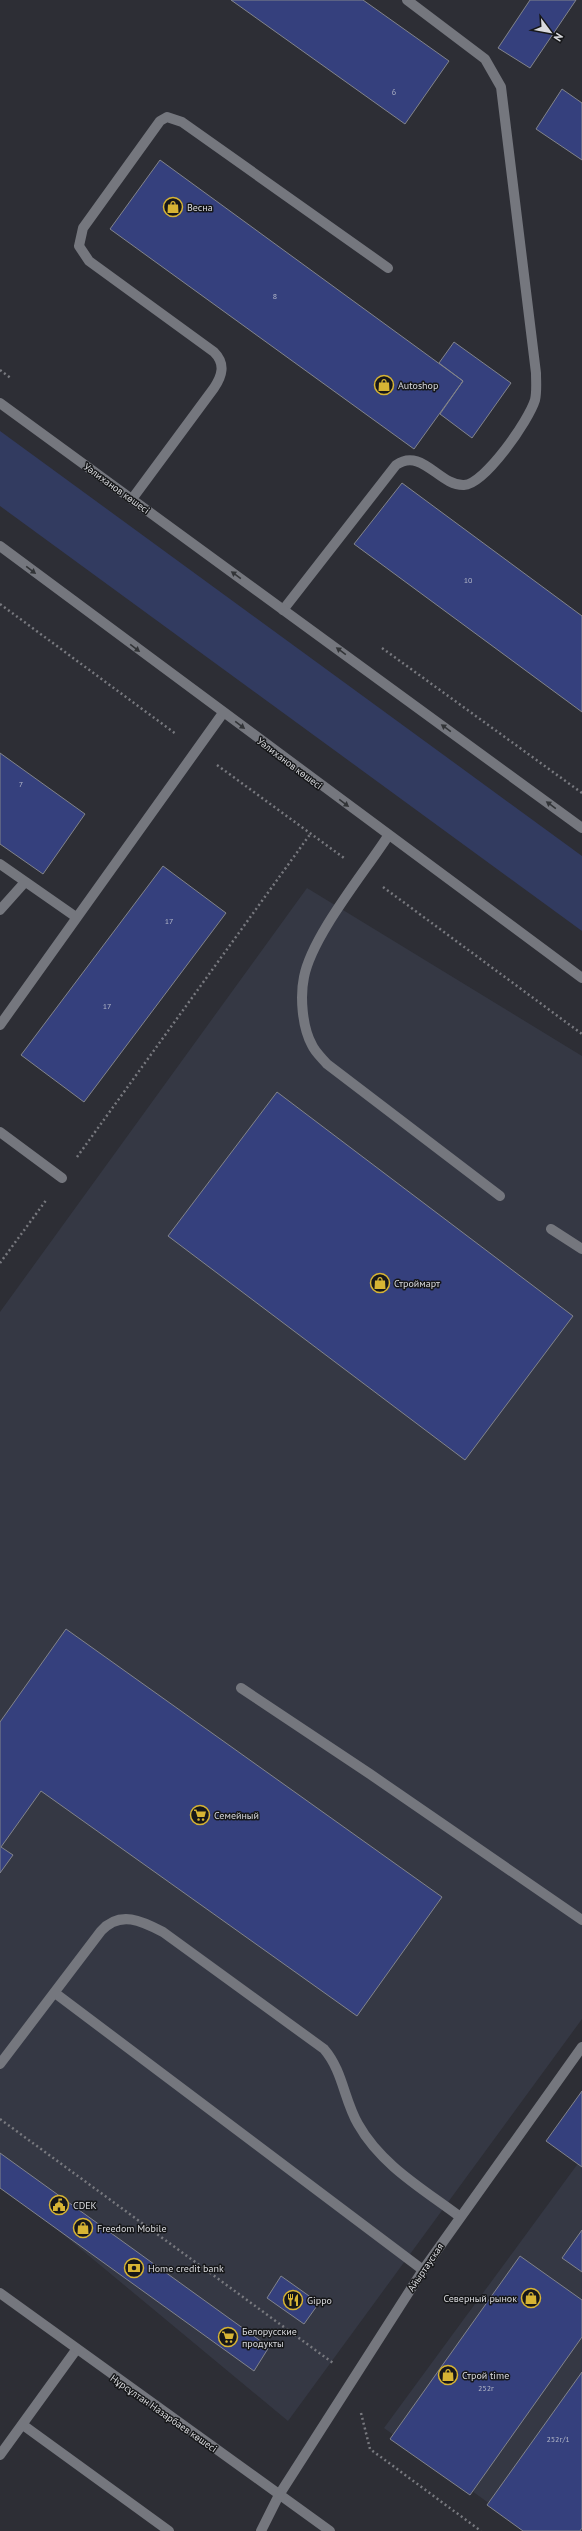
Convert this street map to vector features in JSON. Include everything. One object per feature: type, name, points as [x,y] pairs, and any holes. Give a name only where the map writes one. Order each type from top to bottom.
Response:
[{"type":"main road","points":[[283,610],[396,465],[403,460],[414,460],[455,484],[464,485],[475,482],[485,474],[523,423],[535,400],[536,373],[501,87],[481,55],[407,0]]},
{"type":"main road","points":[[132,499],[214,388],[220,378],[222,366],[218,356],[89,261],[79,246],[83,228],[160,121],[167,117],[182,122],[388,268]]},
{"type":"main road","name":"Уәлиханов көшесі","points":[[0,403],[582,828]]},
{"type":"main road","name":"Уәлиханов көшесі","points":[[0,546],[388,836],[582,978]]},
{"type":"main road","points":[[0,1025],[223,713]]},
{"type":"main road","points":[[388,836],[327,927],[312,953],[304,976],[302,999],[312,1045],[327,1064],[500,1196]]},
{"type":"main road","points":[[0,864],[76,918]]},
{"type":"main road","points":[[0,910],[25,882]]},
{"type":"main road","points":[[0,1132],[62,1178]]},
{"type":"main road","points":[[551,1229],[582,1249]]},
{"type":"main road","points":[[241,1688],[370,1774],[582,1920]]},
{"type":"main road","points":[[0,2064],[107,1924],[120,1919],[138,1920],[163,1932],[324,2049],[334,2060],[357,2123],[371,2146],[389,2164],[459,2216]]},
{"type":"main road","points":[[55,1993],[423,2270]]},
{"type":"main road","name":"Айыртауская","points":[[261,2531],[279,2495],[423,2270],[459,2216],[582,2047]]},
{"type":"main road","name":"Нұрсұлтан Назарбаев көшесі","points":[[0,2293],[76,2350],[330,2531]]},
{"type":"main road","points":[[0,2455],[76,2350]]},
{"type":"main road","points":[[23,2425],[169,2531]]},
{"type":"path","points":[[0,604],[582,1034]]},
{"type":"path","points":[[0,1263],[311,834]]},
{"type":"path","points":[[0,2119],[353,2378],[370,2449],[481,2531]]},
{"type":"shaded area","points":[[0,431],[582,856],[582,931],[0,506]]},
{"type":"shaded area","points":[[307,888],[582,1056],[582,2019],[288,2421],[0,2182],[0,1312]]},
{"type":"shaded area","name":"Северный рынок","points":[[582,2158],[582,2531],[528,2531],[384,2428]]},
{"type":"building","points":[[231,0],[363,0],[449,61],[405,124]]},
{"type":"building","points":[[530,0],[576,0],[530,68],[498,48]]},
{"type":"building","points":[[562,89],[582,103],[582,160],[536,129]]},
{"type":"building","points":[[160,160],[463,381],[414,449],[110,229]]},
{"type":"building","points":[[454,342],[511,383],[472,438],[440,414],[463,381],[439,363]]},
{"type":"building","points":[[402,483],[582,616],[582,712],[354,544]]},
{"type":"building","points":[[0,753],[85,814],[43,874],[0,844]]},
{"type":"building","points":[[163,866],[226,913],[84,1102],[21,1055]]},
{"type":"building","name":"Строймарт","points":[[277,1092],[573,1316],[465,1460],[168,1236]]},
{"type":"building","name":"Семейный","points":[[66,1629],[442,1897],[357,2016],[41,1791],[1,1847],[13,1855],[0,1873],[0,1722]]},
{"type":"building","points":[[582,2091],[582,2167],[546,2141]]},
{"type":"building","name":"Home credit bank","points":[[0,2153],[269,2347],[254,2371],[0,2188]]},
{"type":"building","points":[[582,2230],[582,2272],[562,2258]]},
{"type":"building","points":[[520,2256],[582,2300],[582,2337],[470,2495],[390,2439]]},
{"type":"building","name":"Gippo","points":[[281,2276],[319,2303],[304,2324],[267,2298]]},
{"type":"building","points":[[582,2372],[582,2528],[580,2531],[523,2531],[487,2505]]},
{"type":"place","name":"Весна","points":[[173,207]]},
{"type":"place","name":"Autoshop","points":[[384,385]]},
{"type":"place","name":"Строймарт","points":[[380,1283]]},
{"type":"place","name":"Семейный","points":[[200,1815]]},
{"type":"place","name":"CDEK","points":[[59,2205]]},
{"type":"place","name":"Freedom Mobile","points":[[83,2228]]},
{"type":"place","name":"Home credit bank","points":[[134,2268]]},
{"type":"place","name":"Северный рынок","points":[[531,2298]]},
{"type":"place","name":"Gippo","points":[[293,2300]]},
{"type":"place","name":"Белорусские продукты","points":[[228,2337]]},
{"type":"place","name":"Строй time","points":[[448,2375]]}]
